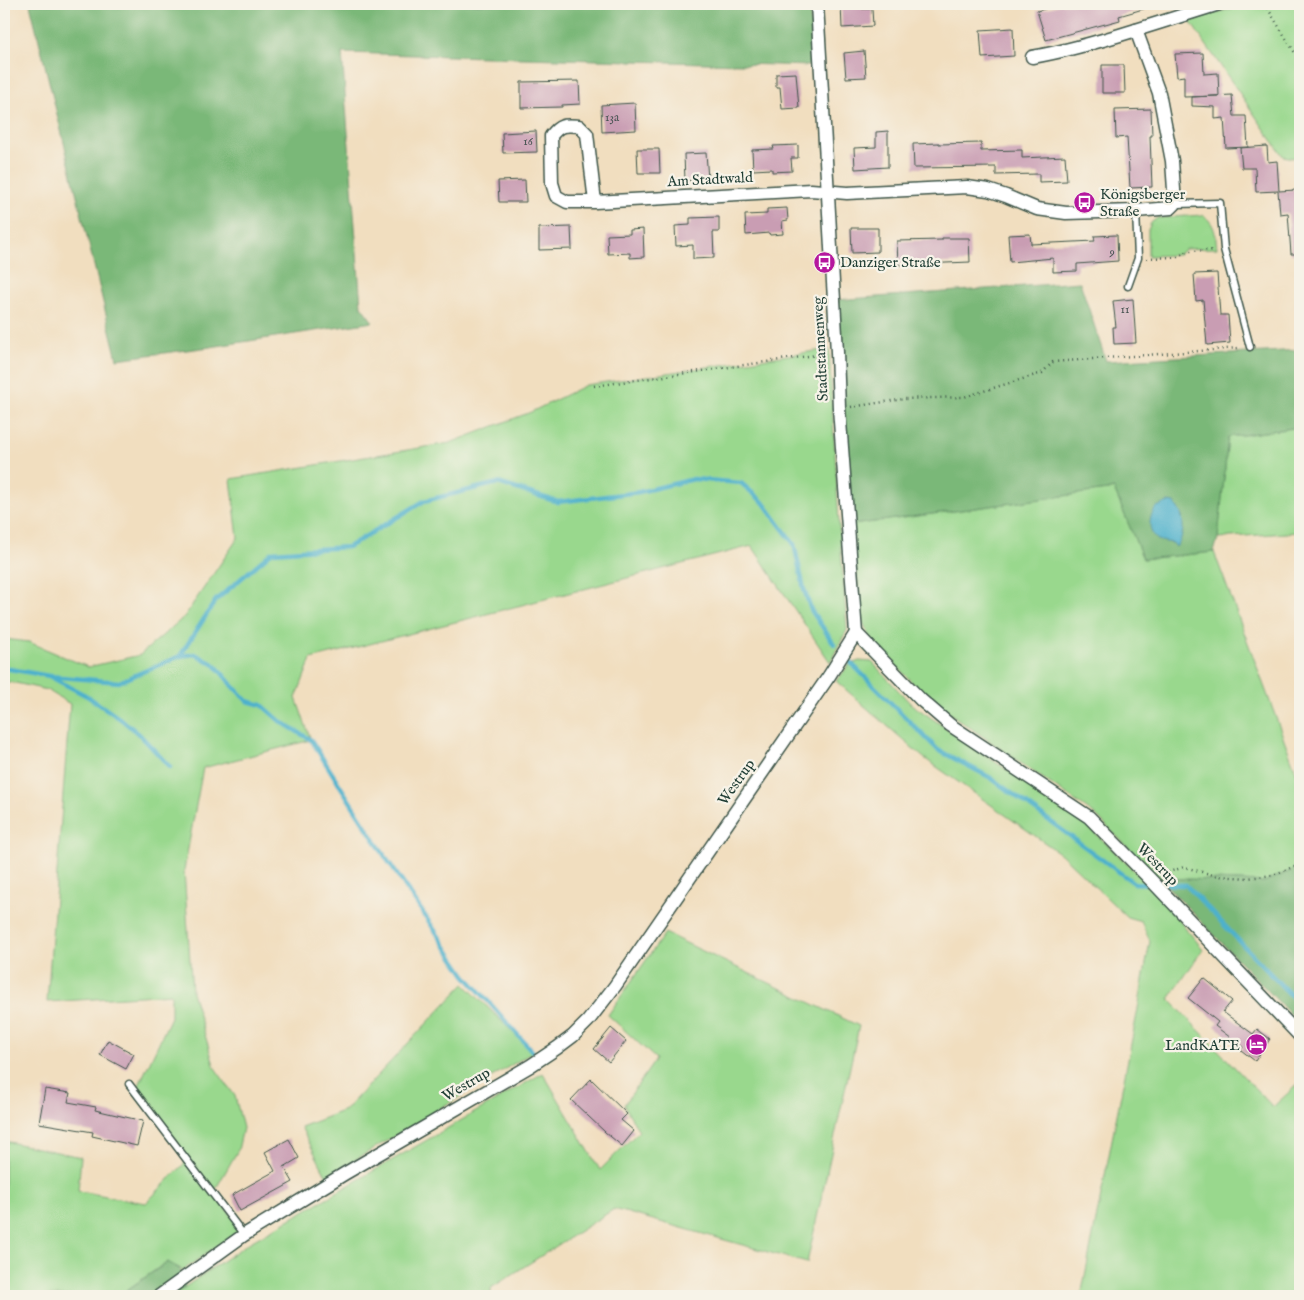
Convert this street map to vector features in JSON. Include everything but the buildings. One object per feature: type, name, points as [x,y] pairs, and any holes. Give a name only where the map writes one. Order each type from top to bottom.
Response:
[{"type":"street","name":"Stadtstannenweg","points":[[816,4],[839,408],[856,633]]},
{"type":"street","points":[[1032,57],[1082,47],[1219,4]]},
{"type":"street","points":[[827,192],[847,193],[967,187],[988,190],[1037,209],[1052,212],[1136,211],[1171,208],[1176,204],[1172,161],[1159,93],[1136,30]]},
{"type":"street","name":"Am Stadtwald","points":[[595,202],[587,134],[579,126],[564,126],[556,129],[550,136],[552,183],[556,196],[567,202],[595,202],[811,190],[827,192]]},
{"type":"street","name":"Westrup","points":[[159,1296],[244,1235],[344,1174],[530,1066],[573,1036],[588,1021],[615,986],[829,676],[856,633],[921,700],[950,725],[1089,817],[1300,1036]]},
{"type":"lane","points":[[1176,204],[1220,203],[1224,249],[1250,347]]},
{"type":"lane","points":[[1128,286],[1138,258],[1136,211]]},
{"type":"lane","points":[[129,1084],[244,1235]]},
{"type":"path","points":[[1265,4],[1300,61]]},
{"type":"path","points":[[1138,258],[1178,257],[1188,251],[1224,249]]},
{"type":"path","points":[[839,408],[904,399],[964,398],[1042,373],[1053,362],[1250,347]]},
{"type":"path","points":[[594,386],[837,352]]},
{"type":"path","points":[[1150,879],[1184,867],[1217,876],[1248,878],[1273,874],[1300,864]]},
{"type":"green space","points":[[30,4],[810,4],[813,66],[342,53],[361,306],[373,322],[117,359]]},
{"type":"green space","points":[[1249,4],[1300,4],[1300,159],[1283,156],[1189,20]]},
{"type":"green space","points":[[1203,215],[1213,226],[1217,248],[1186,249],[1177,255],[1148,256],[1148,230],[1151,223],[1157,218]]},
{"type":"green space","points":[[1080,282],[1106,361],[1300,350],[1300,427],[1228,437],[1218,538],[1214,552],[1143,559],[1114,489],[852,525],[836,300]]},
{"type":"green space","points":[[829,349],[847,630],[830,662],[752,546],[311,659],[296,698],[311,740],[203,768],[184,870],[192,992],[215,1068],[235,1096],[243,1128],[238,1150],[214,1192],[242,1229],[183,1270],[167,1262],[118,1296],[4,1296],[4,1141],[81,1157],[78,1191],[146,1203],[189,1159],[137,1089],[171,1017],[171,994],[47,1002],[70,704],[47,690],[4,682],[4,639],[29,642],[88,667],[140,655],[184,617],[238,538],[231,479],[450,443],[531,412],[586,385]]},
{"type":"green space","points":[[1300,427],[1300,532],[1218,538],[1228,437]]},
{"type":"green space","points":[[1114,489],[1143,559],[1214,552],[1300,782],[1300,867],[1264,882],[1159,878],[1094,814],[925,696],[872,640],[862,621],[852,525]]},
{"type":"green space","points":[[859,661],[872,662],[911,704],[1087,825],[1152,888],[1203,949],[1169,999],[1273,1107],[1300,1082],[1300,1296],[1081,1296],[1150,941],[1141,921],[1127,917],[1061,854],[924,758],[836,681],[849,665]]},
{"type":"green space","points":[[1300,867],[1300,1024],[1159,878],[1264,882]]},
{"type":"green space","points":[[665,933],[859,1026],[807,1263],[614,1209],[491,1288],[491,1296],[172,1296],[247,1244],[543,1073],[600,1170],[639,1131],[624,1105],[656,1059],[608,1015]]},
{"type":"green space","points":[[464,984],[533,1052],[327,1177],[301,1127],[345,1110]]},
{"type":"green space","points":[[168,1262],[182,1272],[185,1283],[184,1288],[172,1296],[118,1296]]},
{"type":"water","points":[[1168,502],[1175,503],[1182,518],[1182,536],[1176,547],[1173,543],[1158,540],[1150,529],[1150,519],[1154,510]]},
{"type":"waterway","points":[[49,676],[119,682],[180,656],[216,600],[272,552],[348,547],[424,501],[498,483],[558,502],[639,492],[694,479],[741,483],[763,502],[794,544],[804,589],[811,610],[834,644]]},
{"type":"waterway","points":[[180,656],[195,654],[215,665],[247,701],[262,705],[280,721],[311,740],[386,858],[465,975],[533,1052]]},
{"type":"waterway","points":[[850,662],[938,750],[991,778],[1134,883],[1152,884]]},
{"type":"waterway","points":[[4,668],[49,676],[87,696],[139,734],[170,767]]},
{"type":"waterway","points":[[1158,884],[1186,885],[1300,1005]]},
{"type":"place","name":"Königsberger Straße","points":[[1084,203]]},
{"type":"place","name":"Danziger Straße","points":[[824,262]]},
{"type":"place","name":"LandKATE","points":[[1256,1045]]}]
